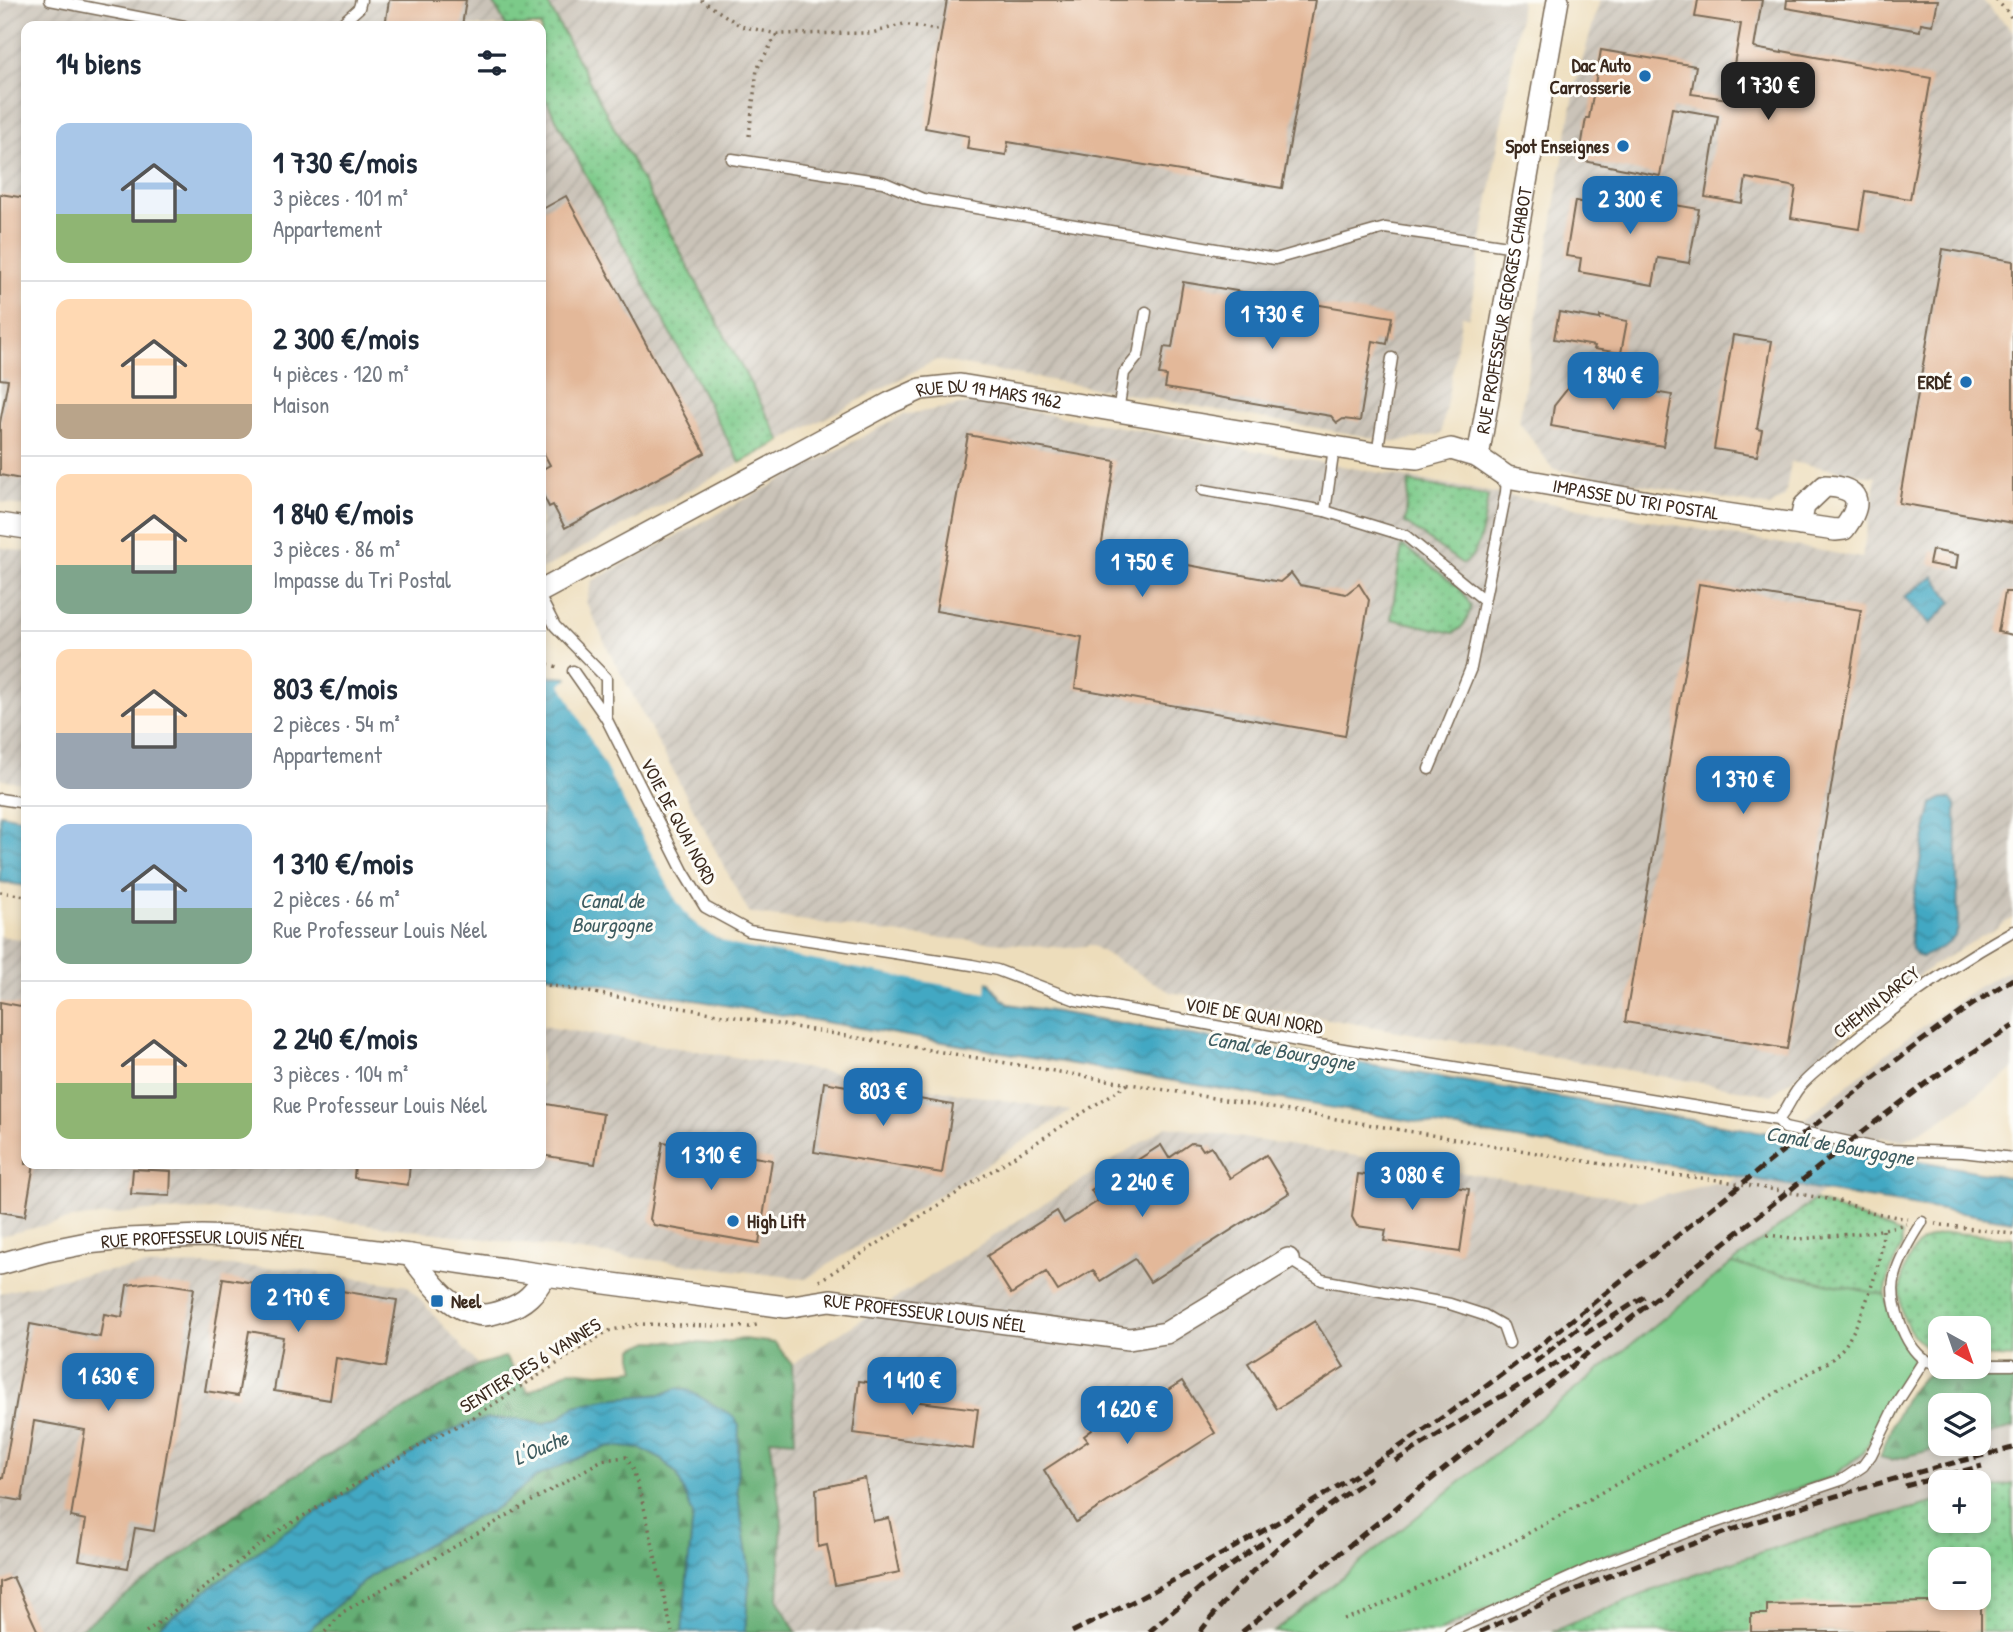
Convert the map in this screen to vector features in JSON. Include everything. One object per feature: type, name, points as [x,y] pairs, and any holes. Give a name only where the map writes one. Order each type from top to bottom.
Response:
[{"type":"street","name":"RUE PROFESSEUR GEORGES CHABOT","points":[[1478,457],[1558,0]]},
{"type":"street","name":"RUE DU 19 MARS 1962","points":[[546,588],[921,389],[960,386],[1377,454],[1417,458],[1451,449],[1478,457]]},
{"type":"street","name":"IMPASSE DU TRI POSTAL","points":[[1478,457],[1507,477],[1800,525]]},
{"type":"street","points":[[0,524],[21,527]]},
{"type":"street","name":"RUE PROFESSEUR LOUIS NÉEL","points":[[0,1264],[87,1243],[127,1239],[202,1236],[270,1238],[786,1307],[830,1300],[1129,1339],[1166,1333],[1288,1259]]},
{"type":"street","points":[[410,1255],[440,1292],[464,1311],[487,1315],[510,1308],[536,1293],[545,1275]]},
{"type":"lane","points":[[50,0],[158,21]]},
{"type":"lane","points":[[345,21],[359,8],[361,0]]},
{"type":"lane","points":[[732,159],[883,182],[923,200],[1275,259],[1385,228],[1515,247]]},
{"type":"lane","points":[[1118,412],[1124,373],[1138,356],[1146,312]]},
{"type":"lane","points":[[1377,454],[1392,358]]},
{"type":"lane","points":[[1325,511],[1334,448]]},
{"type":"lane","points":[[1429,769],[1471,668],[1507,477]]},
{"type":"lane","points":[[1203,489],[1325,511],[1406,536],[1484,600]]},
{"type":"lane","name":"VOIE DE QUAI NORD","points":[[546,609],[555,626],[606,678],[606,718]]},
{"type":"lane","name":"VOIE DE QUAI NORD","points":[[573,671],[606,718],[683,871],[705,906],[749,931],[984,967],[1076,1000],[1238,1030],[1778,1120],[1785,1128],[1885,1150],[1962,1152],[2013,1158]]},
{"type":"lane","points":[[0,799],[21,802]]},
{"type":"lane","name":"CHEMIN DARCY","points":[[1778,1120],[1787,1110],[1797,1090],[1865,1031],[1910,996],[1975,952],[2013,931]]},
{"type":"lane","points":[[1922,1222],[1894,1278],[1894,1301],[1900,1325],[1913,1346],[1928,1360]]},
{"type":"lane","points":[[1288,1259],[1322,1280],[1414,1296],[1484,1315],[1503,1326],[1509,1343]]},
{"type":"lane","points":[[1450,1632],[1594,1567],[1687,1532],[1844,1479],[1863,1466],[1871,1455],[1896,1404],[1925,1359]]},
{"type":"lane","points":[[1992,1365],[2013,1365]]},
{"type":"path","points":[[701,0],[741,26],[776,34],[872,33],[904,24],[942,31]]},
{"type":"path","points":[[1996,0],[2008,12],[2013,22]]},
{"type":"path","points":[[749,136],[757,69],[776,34]]},
{"type":"path","points":[[546,663],[573,671]]},
{"type":"path","points":[[0,891],[21,895]]},
{"type":"path","points":[[546,985],[1655,1173],[1718,1180],[1839,1201],[1871,1212],[1922,1222],[2013,1234]]},
{"type":"path","points":[[816,1284],[1128,1084]]},
{"type":"path","points":[[1767,1236],[1800,1239],[1922,1222]]},
{"type":"path","points":[[1344,1619],[1364,1613],[1509,1544],[1722,1425],[1830,1360],[1845,1345],[1864,1305],[1883,1242],[1883,1229]]},
{"type":"path","name":"SENTIER DES 6 VANNES","points":[[146,1632],[280,1530],[431,1439],[469,1420],[608,1331],[639,1324],[749,1327],[765,1323],[786,1307]]},
{"type":"path","points":[[325,1632],[343,1612],[556,1485],[601,1460],[626,1457],[633,1469],[645,1511],[672,1632]]},
{"type":"shaded area","points":[[0,0],[492,0],[503,21],[21,21],[21,506],[0,502]]},
{"type":"shaded area","points":[[546,0],[1402,0],[1519,20],[1469,317],[1462,316],[1441,434],[1396,442],[936,360],[781,441]]},
{"type":"shaded area","points":[[1402,0],[1521,0],[1519,20]]},
{"type":"shaded area","points":[[1600,0],[1981,0],[2013,31],[2013,918],[1932,966],[1772,1095],[1170,992],[1091,945],[1068,948],[916,936],[749,913],[609,651],[586,602],[592,581],[903,415],[979,402],[1862,558],[1876,477],[1791,462],[1785,496],[1770,507],[1553,469],[1519,422],[1576,82]]},
{"type":"shaded area","points":[[546,100],[740,463],[546,567]]},
{"type":"shaded area","points":[[0,547],[21,551],[21,783],[0,779]]},
{"type":"shaded area","points":[[0,936],[21,939],[21,1169],[546,1169],[546,1027],[1071,1111],[806,1279],[269,1212],[148,1211],[71,1219],[0,1236]]},
{"type":"shaded area","points":[[2013,968],[2013,1070],[1939,1121],[1903,1141],[1883,1137],[1865,1151],[1784,1136],[1901,1042],[1976,988]]},
{"type":"shaded area","points":[[1167,1126],[1642,1201],[1529,1295],[1462,1333],[1392,1385],[1280,1482],[1165,1547],[1037,1612],[988,1632],[796,1632],[778,1600],[782,1521],[770,1438],[795,1441],[792,1364]]},
{"type":"shaded area","points":[[1737,1177],[1824,1191],[1274,1632],[988,1632],[1037,1612],[1165,1547],[1280,1482],[1392,1385],[1462,1333],[1529,1295],[1642,1201],[1714,1183],[1726,1185]]},
{"type":"shaded area","points":[[212,1265],[294,1269],[408,1286],[478,1365],[258,1498],[76,1632],[0,1632],[0,1293],[73,1276],[147,1266]]},
{"type":"shaded area","points":[[2013,1428],[2013,1484],[1991,1489],[1991,1470],[1928,1470],[1928,1504],[1845,1526],[1721,1565],[1552,1632],[1437,1632],[1573,1569],[1663,1534],[1831,1477],[1863,1453],[1891,1460],[1928,1451],[1928,1456],[1991,1456],[1991,1434]]},
{"type":"green space","points":[[492,0],[546,0],[781,441],[740,463],[546,100],[546,21],[503,21]]},
{"type":"green space","points":[[1409,482],[1488,496],[1479,543],[1463,564],[1405,523]]},
{"type":"green space","points":[[1402,545],[1460,588],[1471,606],[1469,615],[1457,631],[1453,633],[1391,619]]},
{"type":"green space","points":[[1814,1200],[1902,1234],[1902,1246],[1890,1272],[1885,1295],[1731,1264]]},
{"type":"green space","points":[[1954,1233],[2013,1238],[2013,1358],[1992,1357],[1992,1316],[1928,1316],[1928,1346],[1924,1346],[1911,1331],[1901,1308],[1904,1272],[1914,1250],[1922,1242],[1937,1235]]},
{"type":"green space","points":[[1731,1264],[1885,1295],[1891,1320],[1912,1356],[1912,1369],[1863,1453],[1831,1477],[1663,1534],[1573,1569],[1437,1632],[1274,1632]]},
{"type":"green space","points":[[743,1339],[775,1343],[792,1364],[795,1441],[770,1439],[782,1521],[778,1600],[796,1632],[745,1632],[750,1575],[737,1489],[739,1425],[677,1388],[663,1394],[606,1399],[575,1406],[558,1419],[542,1424],[433,1440],[281,1534],[152,1632],[76,1632],[258,1498],[478,1365],[505,1357],[529,1392],[570,1370],[599,1373],[636,1370],[633,1349],[650,1341],[712,1344]]},
{"type":"green space","points":[[1992,1369],[2013,1369],[2013,1428],[1991,1434],[1991,1393],[1928,1393],[1928,1451],[1891,1460],[1880,1457],[1899,1410],[1921,1380],[1928,1375],[1928,1379],[1992,1379]]},
{"type":"green space","points":[[610,1446],[642,1449],[661,1459],[677,1474],[685,1494],[693,1515],[682,1632],[306,1632],[372,1575],[485,1514],[548,1471]]},
{"type":"green space","points":[[2013,1484],[2013,1632],[1552,1632],[1695,1575],[1792,1542],[1928,1504],[1928,1533],[1991,1533],[1991,1489]]},
{"type":"water","points":[[1934,576],[1952,602],[1930,624],[1904,597]]},
{"type":"water","name":"Canal de Bourgogne","points":[[546,676],[567,678],[682,896],[711,927],[758,943],[990,983],[1009,1004],[1774,1134],[2013,1178],[2013,1221],[546,975]]},
{"type":"water","points":[[1943,798],[1951,799],[1956,806],[1958,929],[1949,943],[1922,957],[1914,953],[1911,942],[1913,905],[1932,804]]},
{"type":"water","points":[[0,814],[21,818],[21,885],[0,882]]},
{"type":"water","name":"L'Ouche","points":[[677,1388],[688,1390],[733,1416],[739,1425],[737,1489],[750,1575],[745,1632],[682,1632],[693,1515],[677,1474],[661,1459],[642,1449],[610,1446],[540,1475],[489,1513],[476,1517],[372,1575],[306,1632],[152,1632],[281,1534],[433,1440],[466,1424],[487,1419],[519,1419],[542,1424],[558,1419],[575,1406],[606,1399],[663,1394]]},
{"type":"pier","points":[[571,678],[685,894],[713,924],[735,935],[987,979],[986,993],[732,945],[707,933],[691,920],[676,900],[561,684]]},
{"type":"building","points":[[389,0],[466,0],[463,21],[386,21]]},
{"type":"building","points":[[947,0],[1315,0],[1282,188],[1008,142],[1006,155],[967,149],[969,136],[925,128]]},
{"type":"building","points":[[1698,0],[1762,0],[1754,48],[1931,78],[1910,199],[1865,191],[1859,229],[1791,218],[1796,187],[1746,178],[1742,203],[1705,197],[1718,116],[1672,108],[1660,176],[1579,160],[1601,50],[1696,66],[1691,94],[1728,99],[1741,24],[1695,17]]},
{"type":"building","points":[[1787,0],[1938,0],[1933,25],[1921,23],[1920,31],[1786,8]]},
{"type":"building","points":[[1592,191],[1699,209],[1689,263],[1658,258],[1653,285],[1579,272],[1581,258],[1566,256],[1575,201],[1590,204]]},
{"type":"building","points":[[0,194],[21,197],[21,479],[0,475],[0,423],[8,380],[0,379]]},
{"type":"building","points":[[566,196],[705,453],[565,528],[553,505],[549,507],[546,501],[546,467],[550,465],[546,457],[546,207]]},
{"type":"building","name":"ERDÉ","points":[[1943,249],[2013,261],[2013,523],[1899,503]]},
{"type":"building","points":[[1183,282],[1392,317],[1387,344],[1373,341],[1360,421],[1343,419],[1337,423],[1331,416],[1165,388],[1167,376],[1159,375],[1164,347],[1172,348]]},
{"type":"building","points":[[1559,312],[1627,321],[1621,353],[1554,339]]},
{"type":"building","points":[[1733,335],[1772,341],[1757,429],[1762,430],[1757,456],[1714,449]]},
{"type":"building","points":[[1570,378],[1672,395],[1663,446],[1551,426],[1554,406],[1568,388]]},
{"type":"building","points":[[968,435],[1115,461],[1101,549],[1280,582],[1291,573],[1300,585],[1346,594],[1359,584],[1369,600],[1345,736],[1075,688],[1082,637],[936,611]]},
{"type":"building","points":[[1932,550],[1958,555],[1956,569],[1929,564]]},
{"type":"building","points":[[1699,584],[1861,610],[1787,1049],[1625,1022]]},
{"type":"building","points":[[2005,592],[2013,592],[2013,635],[1998,632]]},
{"type":"building","points":[[0,1002],[21,1006],[21,1169],[33,1169],[25,1216],[0,1212]]},
{"type":"building","points":[[824,1082],[953,1105],[942,1173],[814,1152]]},
{"type":"building","points":[[546,1104],[603,1114],[595,1164],[546,1156]]},
{"type":"building","points":[[663,1142],[772,1160],[759,1243],[654,1225],[650,1219]]},
{"type":"building","points":[[1191,1143],[1199,1144],[1203,1150],[1211,1146],[1230,1178],[1266,1155],[1289,1193],[1150,1282],[1135,1259],[1100,1281],[1093,1270],[1058,1291],[1046,1272],[1011,1294],[987,1256],[1057,1211],[1064,1223],[1098,1201],[1091,1190],[1161,1145],[1169,1158]]},
{"type":"building","points":[[133,1169],[171,1171],[170,1196],[131,1194]]},
{"type":"building","points":[[355,1169],[410,1169],[408,1185],[354,1178]]},
{"type":"building","points":[[1358,1174],[1469,1189],[1460,1252],[1384,1241],[1386,1230],[1357,1226],[1352,1217]]},
{"type":"building","points":[[223,1278],[291,1289],[292,1283],[397,1300],[386,1367],[336,1358],[330,1400],[274,1391],[283,1337],[249,1331],[238,1396],[205,1391]]},
{"type":"building","points":[[153,1282],[194,1288],[154,1531],[135,1528],[128,1568],[79,1560],[86,1520],[71,1517],[85,1430],[34,1421],[22,1501],[0,1497],[0,1478],[3,1478],[30,1324],[100,1337],[104,1314],[122,1317],[127,1285]]},
{"type":"building","points":[[1315,1321],[1344,1367],[1277,1409],[1248,1363]]},
{"type":"building","points":[[859,1381],[913,1388],[912,1401],[978,1409],[973,1449],[853,1433]]},
{"type":"building","points":[[1182,1381],[1215,1433],[1076,1522],[1044,1470],[1088,1441],[1084,1436],[1092,1430],[1087,1404],[1091,1398],[1131,1389],[1138,1393],[1140,1408]]},
{"type":"building","points":[[865,1478],[873,1521],[889,1518],[900,1572],[835,1585],[827,1545],[818,1547],[816,1489]]},
{"type":"building","points":[[13,1577],[38,1632],[0,1632],[0,1582]]},
{"type":"building","points":[[1928,1602],[1928,1610],[1981,1610],[1981,1632],[1751,1632],[1751,1614],[1767,1614],[1767,1605]]},
{"type":"railway","points":[[1072,1632],[1254,1536],[1428,1427],[1539,1346],[1904,1054],[2013,979]]},
{"type":"railway","points":[[1242,1632],[1862,1132],[1932,1079],[2013,1026]]},
{"type":"railway","points":[[1585,1334],[1647,1295]]},
{"type":"railway","points":[[1535,1362],[1612,1301]]},
{"type":"railway","points":[[1395,1461],[1581,1348]]},
{"type":"railway","points":[[1480,1632],[1610,1576],[1742,1526],[1877,1484],[2013,1448]]},
{"type":"railway","points":[[1905,1486],[1982,1466]]},
{"type":"railway","points":[[1200,1632],[1258,1566],[1322,1511],[1371,1477]]},
{"type":"railway","points":[[1149,1632],[1201,1587],[1269,1538]]},
{"type":"place","name":"Dac Auto Carrosserie","points":[[1645,76]]},
{"type":"place","name":"Spot Enseignes","points":[[1623,146]]},
{"type":"place","name":"ERDÉ","points":[[1966,382]]},
{"type":"place","name":"High Lift","points":[[733,1221]]},
{"type":"place","name":"Neel","points":[[437,1301]]}]
